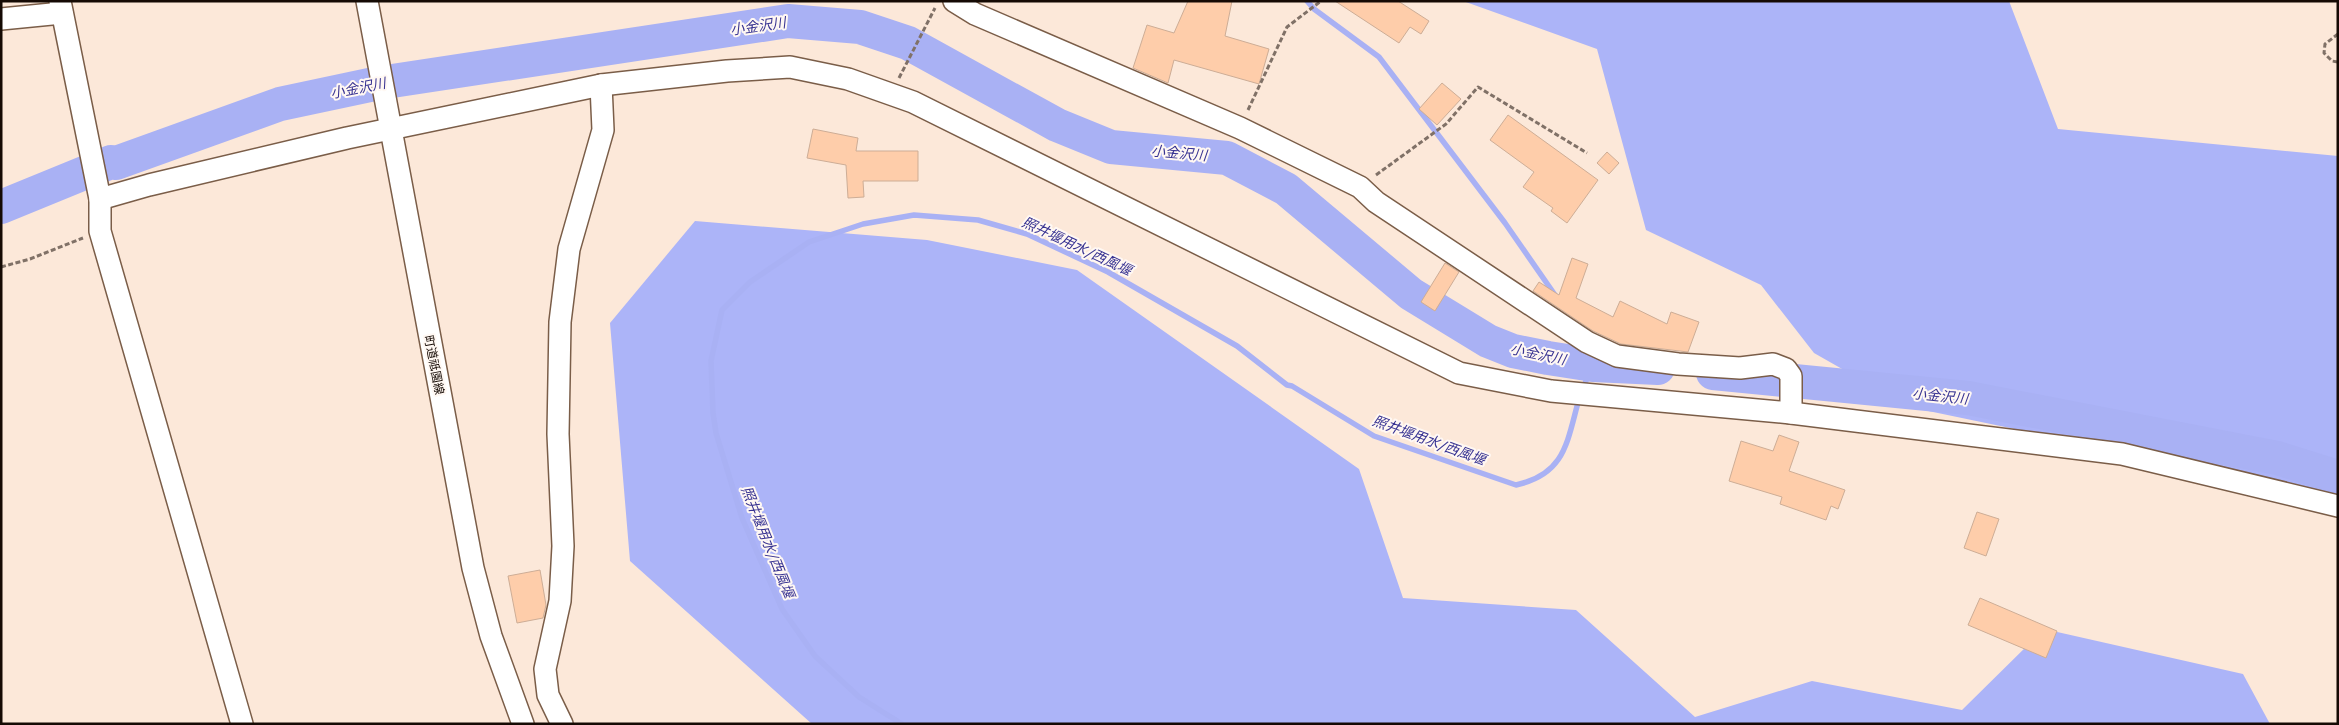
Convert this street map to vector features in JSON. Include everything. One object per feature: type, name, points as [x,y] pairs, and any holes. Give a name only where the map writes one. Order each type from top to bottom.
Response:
[{"type":"street","name":"町道祗園線","points":[[367,1],[473,568],[491,636],[523,724]]},
{"type":"street","points":[[954,1],[976,14],[1240,128],[1360,187],[1376,202],[1587,342],[1617,356],[1678,364],[1740,368],[1773,364],[1786,368],[1791,376],[1791,413]]},
{"type":"street","points":[[1,19],[61,7],[98,192],[100,231],[242,724]]},
{"type":"street","points":[[98,192],[149,185],[390,129],[601,84],[727,71],[790,67],[848,79],[913,102],[1459,372],[1551,391],[1791,413],[2122,454],[2338,506]]},
{"type":"street","points":[[562,724],[548,695],[545,669],[560,600],[562,564],[558,434],[560,322],[569,249],[603,130],[601,84]]},
{"type":"path","points":[[903,70],[940,1]]},
{"type":"path","points":[[1240,128],[1288,28],[1321,1]]},
{"type":"path","points":[[2338,34],[2326,44],[2324,53],[2332,61],[2338,62]]},
{"type":"path","points":[[1360,187],[1446,124],[1478,87],[1587,153]]},
{"type":"path","points":[[1,267],[30,259],[100,231]]},
{"type":"shaded area","points":[[1463,1],[2009,1],[2058,129],[2338,156],[2338,496],[1909,407],[1814,353],[1761,285],[1646,230],[1597,49]]},
{"type":"shaded area","points":[[695,221],[927,240],[1077,270],[1359,469],[1403,598],[1576,610],[1695,717],[1812,681],[1962,710],[2044,629],[2243,674],[2270,724],[812,724],[630,561],[610,323]]},
{"type":"building","points":[[1188,1],[1232,1],[1225,36],[1269,49],[1259,84],[1174,60],[1168,83],[1133,68],[1147,25],[1174,33]]},
{"type":"building","points":[[1335,1],[1398,1],[1429,21],[1421,34],[1410,27],[1399,43]]},
{"type":"building","points":[[1442,83],[1461,99],[1437,125],[1419,109]]},
{"type":"building","points":[[1508,115],[1598,180],[1567,223],[1551,211],[1553,208],[1523,187],[1534,172],[1490,140]]},
{"type":"building","points":[[813,129],[858,138],[856,151],[918,151],[918,181],[863,181],[864,197],[848,198],[846,165],[807,158]]},
{"type":"building","points":[[1607,152],[1619,163],[1609,174],[1597,163]]},
{"type":"building","points":[[1572,258],[1588,264],[1576,298],[1613,317],[1620,301],[1667,324],[1671,312],[1699,322],[1688,352],[1621,344],[1593,331],[1533,291],[1539,282],[1559,295]]},
{"type":"building","points":[[1445,263],[1459,272],[1435,311],[1421,302]]},
{"type":"building","points":[[1779,435],[1799,442],[1789,471],[1845,490],[1838,509],[1831,506],[1826,520],[1780,504],[1782,497],[1729,481],[1741,441],[1773,451]]},
{"type":"building","points":[[1977,512],[1999,519],[1986,556],[1964,548]]},
{"type":"building","points":[[540,570],[546,605],[543,618],[517,623],[508,576]]},
{"type":"building","points":[[1980,598],[2057,631],[2046,658],[1968,625]]},
{"type":"waterway","points":[[1307,1],[1314,9],[1379,57],[1505,223],[1555,295]]},
{"type":"waterway","name":"小金沢川","points":[[1,207],[111,162],[116,163],[280,104],[379,83],[788,21],[860,27],[908,43],[1057,125],[1111,147],[1227,158],[1286,189],[1411,294],[1488,341],[1513,351],[1548,358],[1593,365],[1658,368]]},
{"type":"waterway","name":"照井堰用水/西風堰","points":[[902,724],[859,697],[815,656],[782,609],[742,518],[716,433],[713,413],[711,361],[722,310],[750,282],[809,242],[863,224],[914,215],[978,220],[1027,234],[1108,272],[1237,346],[1287,385],[1292,386],[1374,436],[1516,485],[1533,480],[1555,464],[1567,442],[1579,399]]},
{"type":"waterway","name":"照井堰用水/西風堰","points":[[1582,390],[1593,365],[1583,347]]},
{"type":"waterway","name":"小金沢川","points":[[1713,373],[1968,398],[2277,458],[2338,477]]}]
